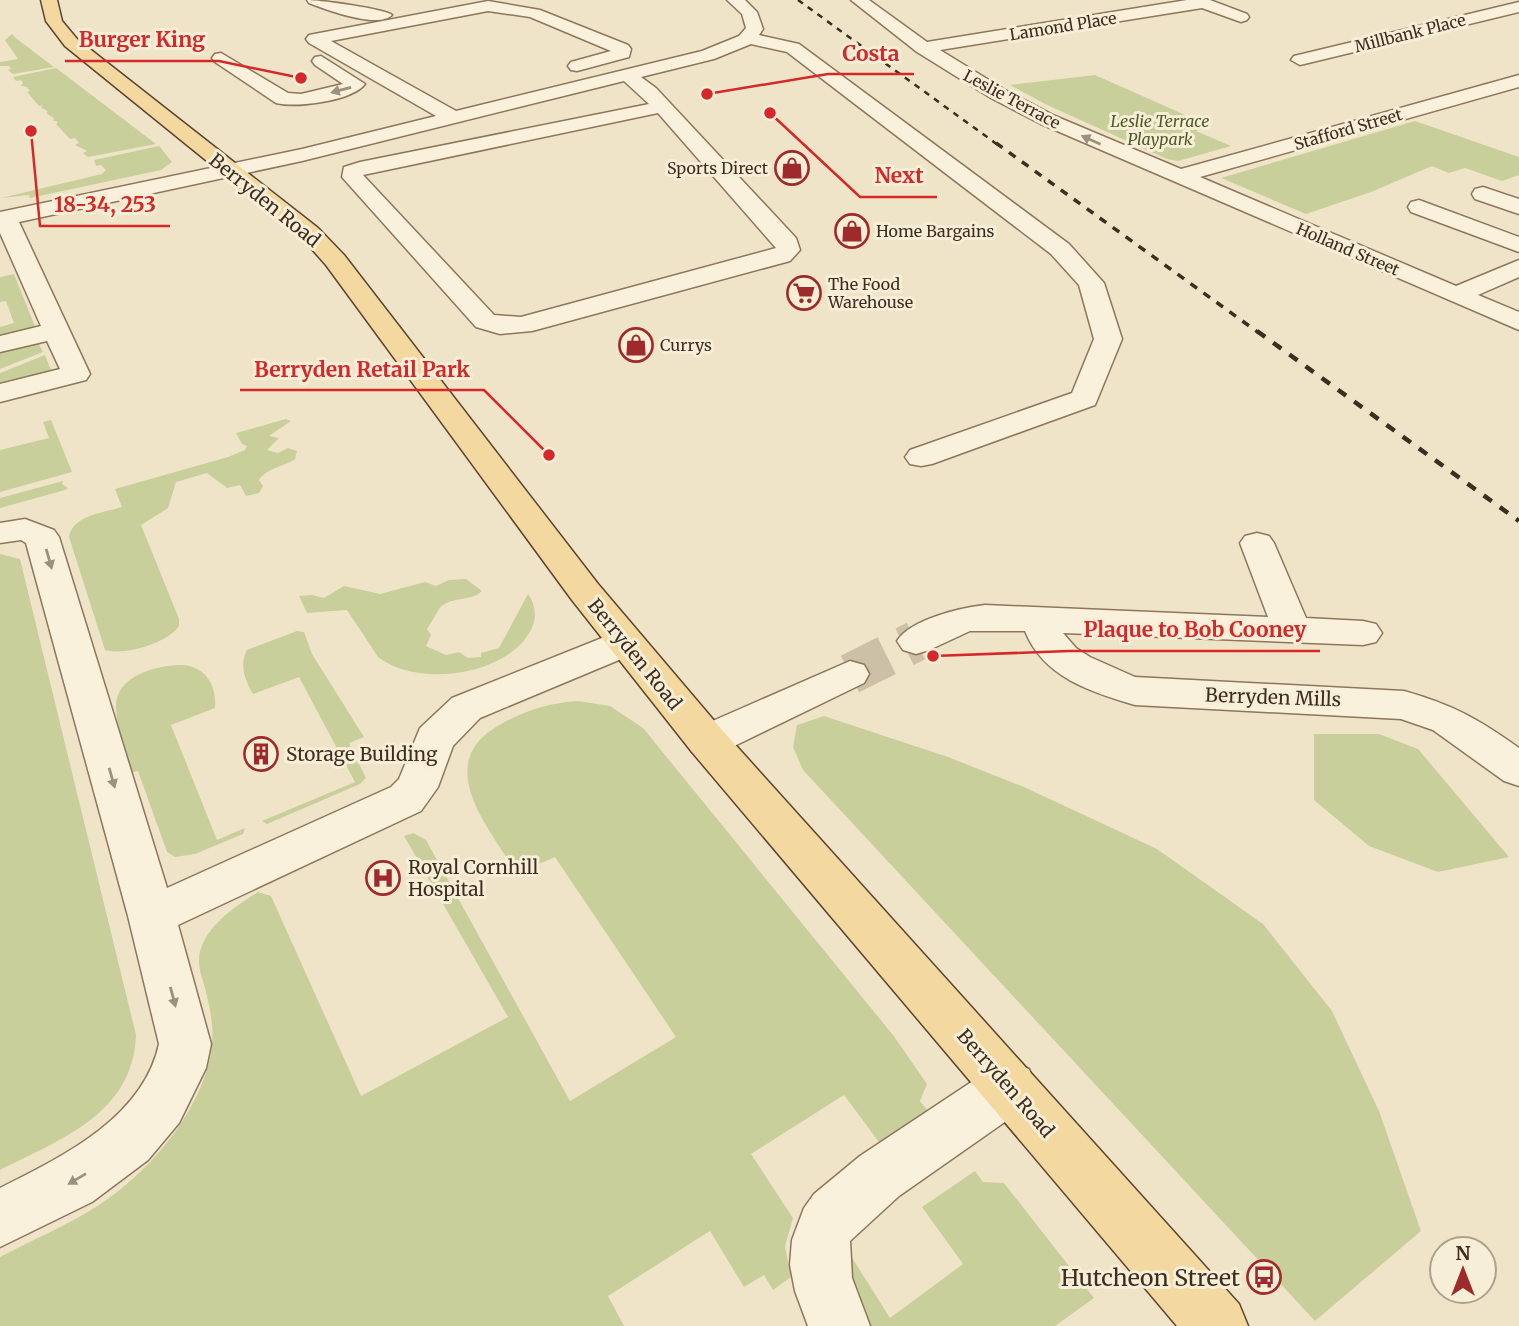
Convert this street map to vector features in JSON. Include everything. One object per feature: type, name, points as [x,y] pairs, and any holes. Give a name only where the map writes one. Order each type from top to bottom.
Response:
[{"type":"main road","name":"Berryden Road","points":[[49,0],[49,16],[70,42],[310,233],[354,283],[625,643],[707,741],[1217,1326]]},
{"type":"street","points":[[315,0],[344,10],[411,20]]},
{"type":"street","points":[[0,393],[76,374],[3,218],[456,119],[708,55],[748,38],[755,29],[749,12],[734,0]]},
{"type":"street","name":"Leslie Terrace","points":[[859,0],[923,48],[1018,105],[1177,177]]},
{"type":"street","points":[[1199,1],[1241,17]]},
{"type":"street","name":"Lamond Place","points":[[923,48],[1199,1]]},
{"type":"street","points":[[456,119],[315,39],[475,7],[534,13],[622,49],[623,53],[555,71]]},
{"type":"street","name":"Millbank Place","points":[[1300,60],[1519,7]]},
{"type":"street","points":[[748,38],[793,48],[1060,249],[1091,283],[1108,339],[1086,399],[921,457]]},
{"type":"street","points":[[221,58],[283,99],[301,100],[347,89],[356,84],[303,50]]},
{"type":"street","points":[[627,75],[649,92],[786,243],[788,250],[782,256],[522,325],[500,327],[485,321],[353,177],[352,172],[360,168],[661,107]]},
{"type":"street","name":"Stafford Street","points":[[1177,177],[1519,81]]},
{"type":"street","points":[[425,102],[451,96]]},
{"type":"street","name":"Holland Street","points":[[1177,177],[1519,322]]},
{"type":"street","points":[[1483,194],[1519,207]]},
{"type":"street","points":[[1419,207],[1519,245]]},
{"type":"street","points":[[1457,295],[1519,268]]},
{"type":"street","points":[[0,344],[55,331]]},
{"type":"street","points":[[0,533],[25,529],[43,537],[152,916],[185,1044],[180,1068],[160,1105],[129,1141],[72,1182],[0,1218]]},
{"type":"street","points":[[1257,543],[1292,630]]},
{"type":"street","points":[[916,641],[962,620],[985,617],[1363,633]]},
{"type":"street","name":"Berryden Mills","points":[[1042,619],[1042,632],[1056,650],[1089,675],[1115,687],[1157,692],[1404,705],[1447,720],[1519,770]]},
{"type":"street","points":[[152,916],[406,799],[416,787],[435,739],[466,708],[625,643]]},
{"type":"street","points":[[707,741],[850,674]]},
{"type":"street","points":[[839,1326],[820,1268],[821,1237],[834,1214],[860,1192],[1010,1087]]},
{"type":"green space","points":[[12,34],[54,67],[13,74],[8,70],[11,69],[9,66],[0,66],[0,62],[18,59],[5,40]]},
{"type":"green space","points":[[56,68],[156,144],[88,157],[83,153],[87,151],[75,145],[79,143],[75,138],[70,139],[56,124],[58,123],[53,121],[54,118],[41,108],[43,105],[39,106],[27,92],[30,91],[27,87],[21,86],[21,80],[16,81],[13,77]]},
{"type":"green space","name":"Leslie Terrace Playpark","points":[[1095,75],[1210,126],[1196,131],[1231,146],[1178,161],[1167,159],[1045,104],[1010,85]]},
{"type":"green space","points":[[1415,121],[1519,157],[1519,175],[1502,181],[1465,168],[1449,173],[1432,166],[1371,192],[1306,214],[1221,178]]},
{"type":"green space","points":[[159,146],[172,162],[161,170],[30,198],[29,195],[1,198],[102,174],[106,170],[101,165],[96,166],[94,160]]},
{"type":"green space","points":[[14,274],[36,329],[0,337],[0,327],[14,323],[6,301],[0,302],[0,277]]},
{"type":"green space","points":[[38,342],[43,352],[0,369],[0,349]]},
{"type":"green space","points":[[45,355],[51,370],[47,374],[0,385],[0,373]]},
{"type":"green space","points":[[286,419],[291,421],[269,436],[279,438],[267,450],[278,453],[288,448],[297,451],[295,459],[262,476],[259,480],[263,486],[259,493],[246,496],[240,485],[227,488],[207,473],[176,482],[168,508],[141,525],[179,619],[179,626],[165,638],[145,647],[123,651],[105,650],[69,537],[76,524],[90,516],[122,507],[115,489],[228,457],[245,450],[247,446],[242,444],[236,433]]},
{"type":"green space","points":[[51,420],[72,472],[0,492],[0,450],[49,438],[43,422]]},
{"type":"green space","points":[[63,481],[62,484],[68,488],[65,490],[0,508],[0,498]]},
{"type":"green space","points":[[0,554],[20,559],[136,1035],[132,1062],[122,1085],[108,1104],[69,1134],[0,1170]]},
{"type":"green space","points":[[466,579],[482,591],[472,597],[443,605],[427,629],[431,635],[426,646],[446,655],[459,652],[468,658],[481,657],[481,653],[499,648],[528,594],[535,616],[531,630],[519,646],[482,667],[460,672],[437,674],[395,667],[378,657],[347,610],[307,613],[299,596],[324,598],[344,586],[380,594],[425,582],[436,586],[449,580]]},
{"type":"green space","points":[[297,631],[304,632],[312,654],[364,737],[349,743],[366,778],[360,784],[267,824],[262,821],[355,782],[299,677],[253,694],[248,684],[243,667],[247,650]]},
{"type":"green space","points":[[183,665],[198,669],[208,679],[214,692],[215,708],[171,725],[217,840],[245,828],[243,834],[195,854],[175,857],[167,852],[138,771],[129,773],[116,708],[122,687],[139,674],[161,667]]},
{"type":"green space","points":[[578,701],[610,706],[643,728],[893,1035],[927,1084],[920,1101],[928,1111],[879,1142],[844,1095],[751,1154],[793,1218],[785,1246],[791,1277],[773,1290],[764,1275],[744,1287],[710,1231],[608,1296],[624,1326],[0,1326],[0,1257],[75,1219],[117,1192],[166,1144],[191,1107],[201,1087],[212,1046],[211,1017],[199,965],[200,951],[211,930],[239,904],[258,892],[271,896],[361,1096],[508,1017],[404,836],[413,833],[426,840],[570,1101],[676,1037],[555,857],[517,874],[481,816],[472,796],[467,776],[470,757],[480,740],[501,724],[529,711],[547,705]]},
{"type":"green space","points":[[824,716],[948,757],[1024,787],[1157,849],[1263,924],[1332,1011],[1379,1111],[1421,1231],[1315,1321],[803,770],[793,747],[797,725]]},
{"type":"green space","points":[[1314,734],[1379,734],[1418,749],[1509,857],[1438,872],[1369,846],[1314,800]]},
{"type":"green space","points":[[975,1171],[983,1182],[1004,1183],[1094,1298],[1055,1326],[865,1326],[846,1259],[851,1256],[890,1318],[963,1264],[922,1207]]},
{"type":"tunnel","points":[[850,674],[916,641]]},
{"type":"railway","points":[[798,0],[998,145]]},
{"type":"railway","points":[[996,143],[1259,333]]},
{"type":"railway","points":[[1257,331],[1519,521]]},
{"type":"place","name":"Burger King","points":[[301,78]]},
{"type":"place","name":"Costa","points":[[707,94]]},
{"type":"place","name":"Next","points":[[770,113]]},
{"type":"place","name":"18-34, 253","points":[[31,131]]},
{"type":"place","name":"Sports Direct","points":[[792,168]]},
{"type":"place","name":"Home Bargains","points":[[852,231]]},
{"type":"place","name":"The Food Warehouse","points":[[804,293]]},
{"type":"place","name":"Currys","points":[[636,345]]},
{"type":"place","name":"Berryden Retail Park","points":[[549,455]]},
{"type":"place","name":"Plaque to Bob Cooney","points":[[933,656]]},
{"type":"place","name":"Storage Building","points":[[261,754]]},
{"type":"place","name":"Royal Cornhill Hospital","points":[[383,878]]},
{"type":"place","name":"Hutcheon Street","points":[[1264,1277]]}]
